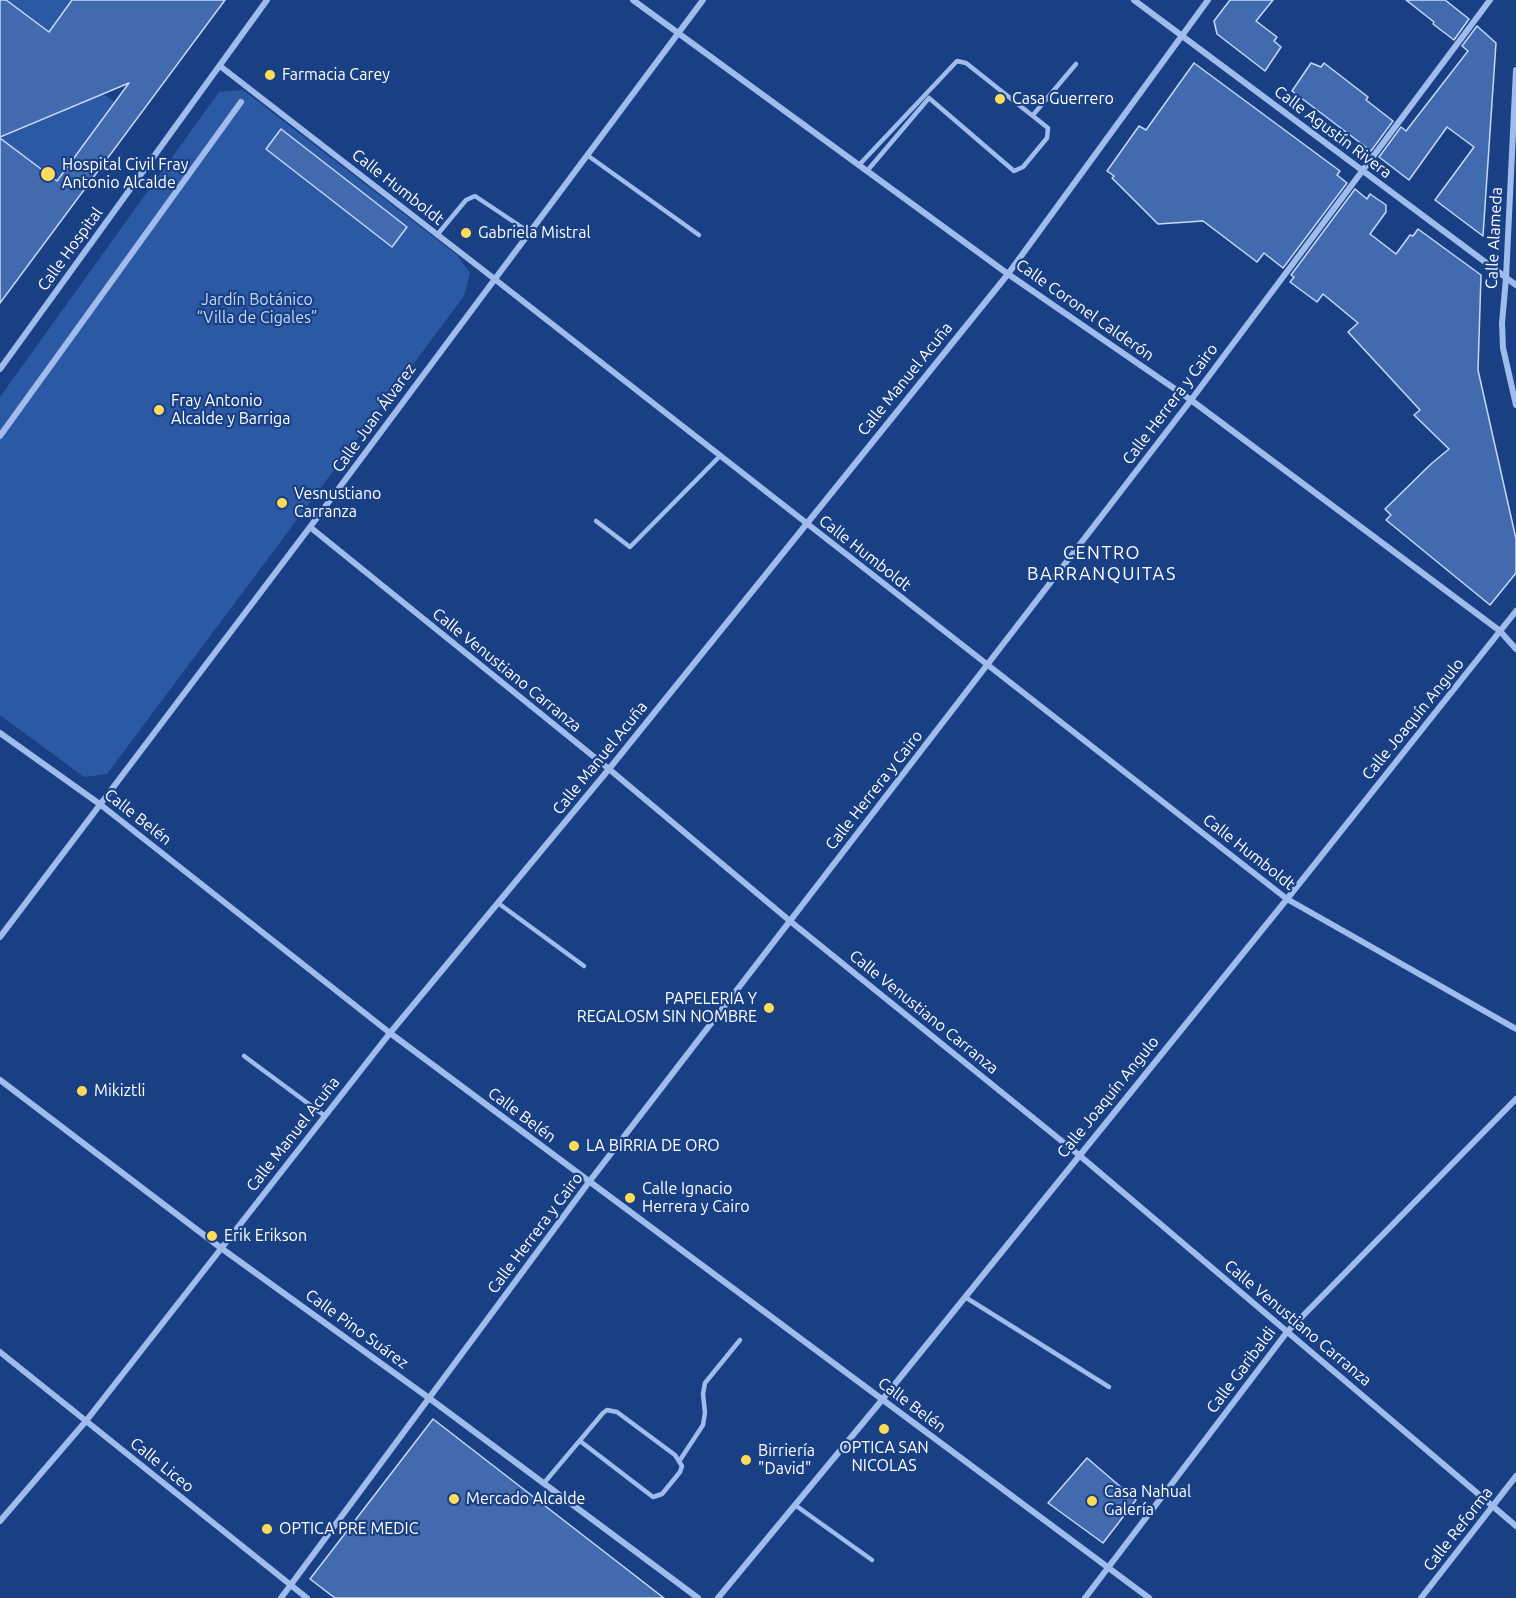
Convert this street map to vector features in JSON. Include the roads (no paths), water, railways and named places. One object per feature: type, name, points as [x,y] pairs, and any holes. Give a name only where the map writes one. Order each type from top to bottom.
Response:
[{"type":"street","name":"Calle Hospital","points":[[0,369],[267,0]]},
{"type":"street","name":"Calle Coronel Calderón","points":[[633,0],[1008,274],[1191,400],[1500,631],[1516,649]]},
{"type":"street","name":"Calle Juan Álvarez","points":[[0,937],[310,527],[703,0]]},
{"type":"street","name":"Calle Agustín Rivera","points":[[1134,0],[1516,285]]},
{"type":"street","name":"Calle Manuel Acuña","points":[[0,1521],[86,1421],[390,1033],[609,770],[1008,274],[1208,0]]},
{"type":"street","name":"Calle Herrera y Cairo","points":[[281,1598],[590,1182],[1191,400],[1490,0]]},
{"type":"street","name":"Calle Humboldt","points":[[220,66],[1287,899],[1516,1029]]},
{"type":"street","name":"Calle Alameda","points":[[1516,70],[1502,323],[1503,348],[1516,405]]},
{"type":"street","points":[[0,436],[240,102]]},
{"type":"street","name":"Calle Venustiano Carranza","points":[[310,527],[1079,1155],[1516,1526]]},
{"type":"street","name":"Calle Joaquín Angulo","points":[[718,1598],[882,1400],[1287,899],[1516,611]]},
{"type":"street","name":"Calle Belén","points":[[0,733],[101,805],[390,1033],[1149,1598]]},
{"type":"street","name":"Calle Pino Suárez","points":[[0,1080],[221,1248],[429,1398],[698,1598]]},
{"type":"street","name":"Calle Garibaldi","points":[[1084,1598],[1287,1332],[1516,1099]]},
{"type":"street","name":"Calle Liceo","points":[[0,1352],[308,1598]]},
{"type":"street","name":"Calle Reforma","points":[[1421,1598],[1516,1476]]},
{"type":"lane","points":[[867,171],[953,64],[962,61],[1045,124],[1049,133],[1023,167],[1014,171],[927,97]]},
{"type":"lane","points":[[1033,115],[1076,64]]},
{"type":"lane","points":[[859,165],[927,97]]},
{"type":"lane","points":[[587,155],[699,235]]},
{"type":"lane","points":[[438,235],[466,200],[474,196],[529,232]]},
{"type":"lane","points":[[596,521],[630,546],[720,456]]},
{"type":"lane","points":[[498,903],[584,966]]},
{"type":"lane","points":[[244,1056],[324,1116]]},
{"type":"lane","points":[[964,1297],[1109,1387]]},
{"type":"lane","points":[[680,1460],[703,1425],[705,1383],[740,1340]]},
{"type":"lane","points":[[544,1484],[603,1413],[612,1410],[680,1460],[682,1466],[680,1472],[662,1494],[653,1497],[580,1441]]},
{"type":"lane","points":[[795,1505],[872,1560]]},
{"type":"place","name":"Farmacia Carey","points":[[270,75]]},
{"type":"place","name":"Casa Guerrero","points":[[1000,99]]},
{"type":"place","name":"Hospital Civil Fray Antonio Alcalde","points":[[48,174]]},
{"type":"place","name":"Gabriela Mistral","points":[[466,233]]},
{"type":"place","name":"Fray Antonio Alcalde y Barriga","points":[[159,410]]},
{"type":"place","name":"Vesnustiano Carranza","points":[[282,503]]},
{"type":"place","name":"PAPELERIA Y REGALOSM SIN NOMBRE","points":[[769,1008]]},
{"type":"place","name":"Mikiztli","points":[[82,1091]]},
{"type":"place","name":"LA BIRRIA DE ORO","points":[[574,1146]]},
{"type":"place","name":"Calle Ignacio Herrera y Cairo","points":[[630,1198]]},
{"type":"place","name":"Erik Erikson","points":[[212,1236]]},
{"type":"place","name":"OPTICA SAN NICOLAS","points":[[884,1429]]},
{"type":"place","name":"Birriería \"David\"","points":[[746,1460]]},
{"type":"place","name":"Mercado Alcalde","points":[[454,1499]]},
{"type":"place","name":"Casa Nahual Galería","points":[[1092,1501]]},
{"type":"place","name":"OPTICA PRE MEDIC","points":[[267,1529]]},
{"type":"district","name":"CENTRO BARRANQUITAS","points":[[1102,563]]},
{"type":"park label","name":"Jardín Botánico “Villa de Cigales”","points":[[257,309]]}]
